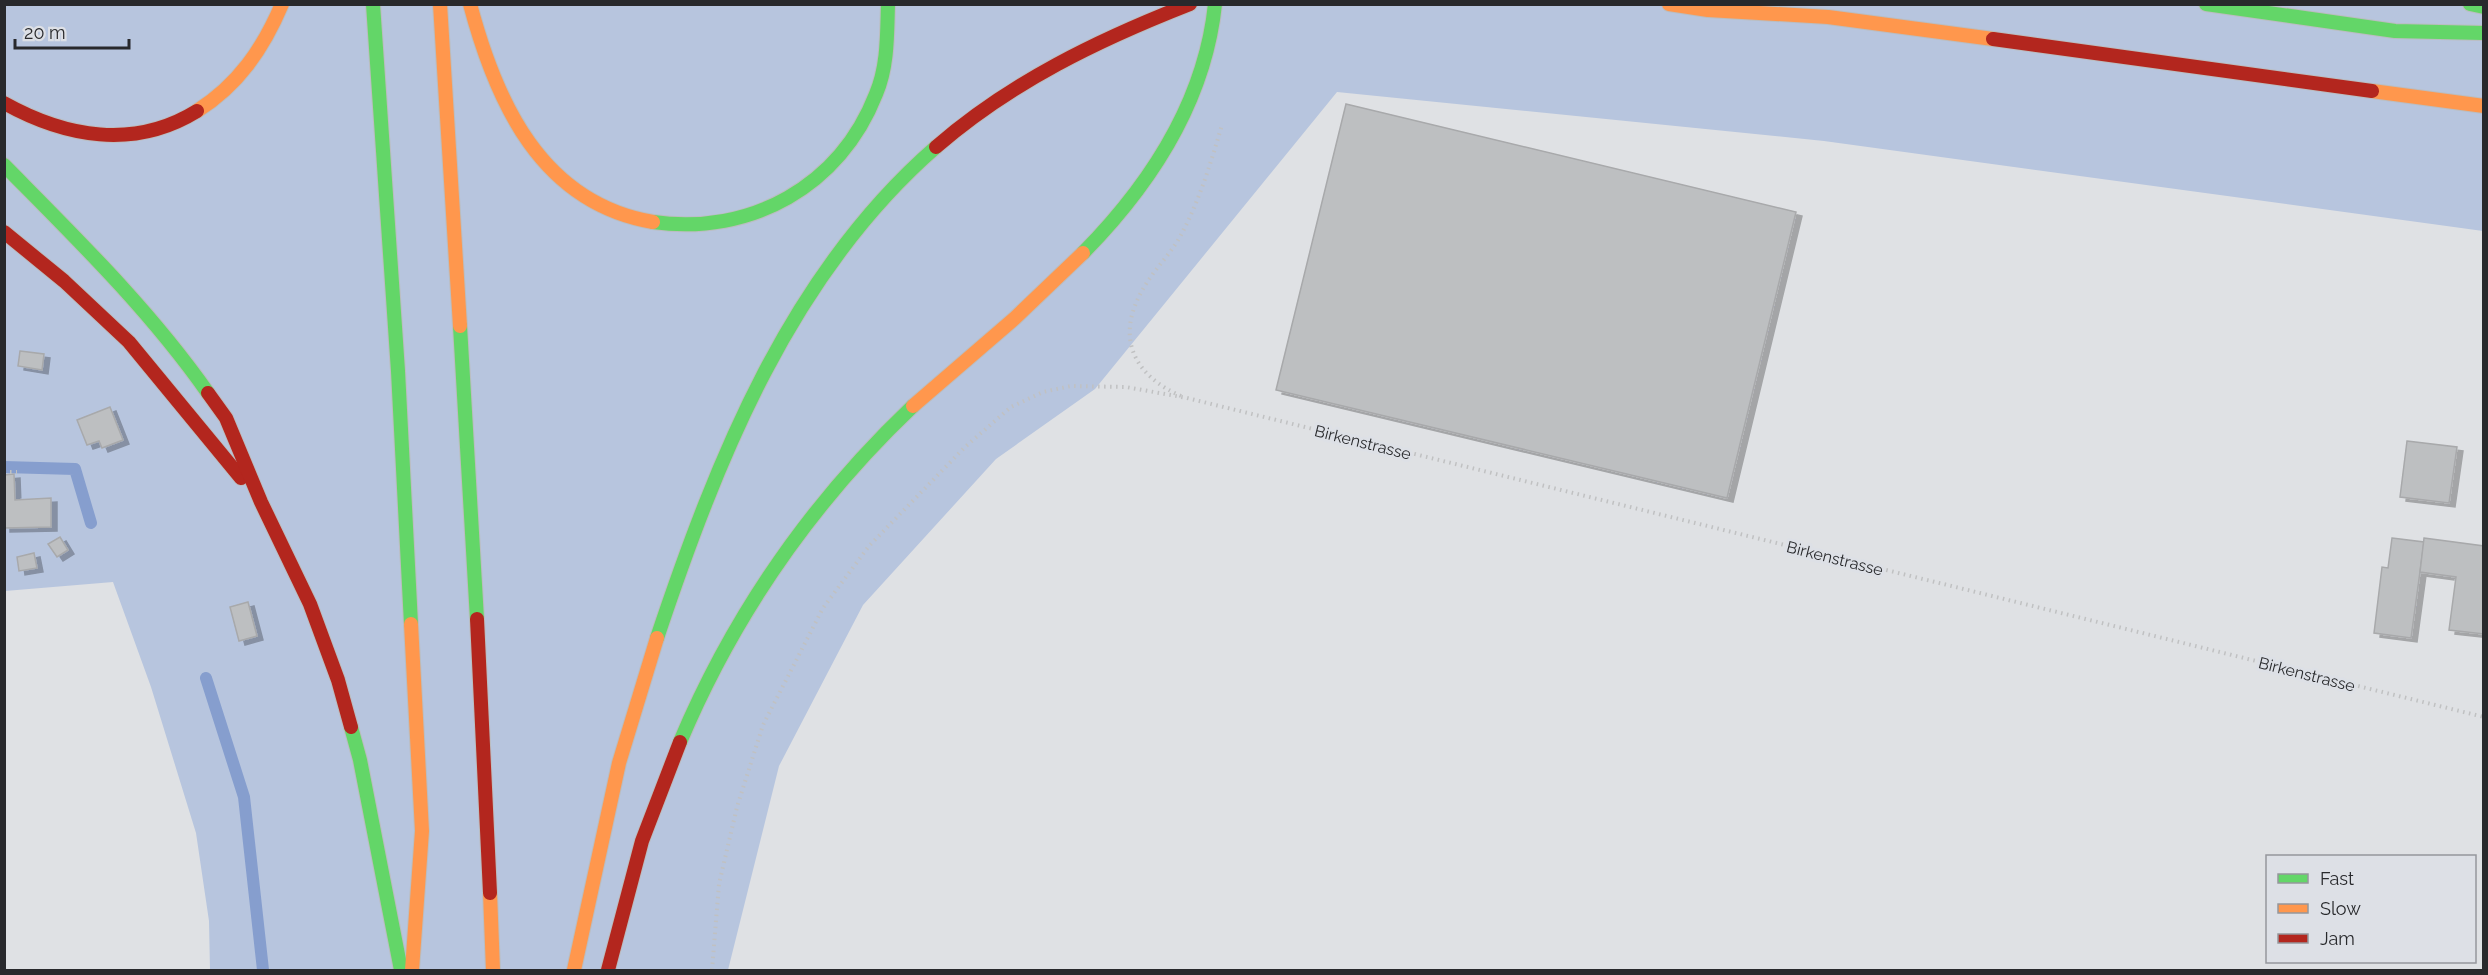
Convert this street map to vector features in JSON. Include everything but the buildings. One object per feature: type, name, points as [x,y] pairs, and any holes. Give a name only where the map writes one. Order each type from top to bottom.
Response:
[{"type":"highway","points":[[4,103],[28,117],[79,133],[122,135],[167,126],[205,107],[239,79],[266,42],[282,4]]},
{"type":"highway","points":[[373,4],[398,370],[422,819],[412,970]]},
{"type":"highway","points":[[440,4],[471,480],[493,970]]},
{"type":"highway","points":[[470,4],[485,64],[500,98],[520,132],[553,169],[574,188],[628,216],[657,223],[704,225],[748,217],[777,206],[805,190],[848,147],[869,113],[883,75],[889,41],[888,4]]},
{"type":"highway","points":[[574,970],[624,746],[659,627],[704,506],[738,425],[771,356],[818,278],[888,194],[966,122],[1008,92],[1089,46],[1190,4]]},
{"type":"highway","points":[[608,970],[650,815],[688,719],[711,671],[764,580],[788,544],[856,462],[922,399],[1037,300],[1137,194],[1169,144],[1192,98],[1202,70],[1215,4]]},
{"type":"highway","points":[[1669,4],[1708,10],[1828,17],[2484,106]]},
{"type":"highway","points":[[1792,4],[1828,17]]},
{"type":"highway","points":[[2206,4],[2395,31],[2484,33]]},
{"type":"highway","points":[[2470,4],[2484,7]]},
{"type":"highway","points":[[4,165],[122,284],[177,349],[226,418],[261,502],[310,604],[338,680],[360,760],[401,970]]},
{"type":"highway","points":[[4,232],[64,281],[129,342],[261,502]]},
{"type":"path","points":[[1187,398],[1164,388],[1146,375],[1136,360],[1130,339],[1133,314],[1142,290],[1182,234],[1211,161],[1224,117]]},
{"type":"path","points":[[712,970],[719,884],[737,807],[763,725],[823,608],[869,546],[965,447],[1011,407],[1043,392],[1071,386],[1126,387],[1187,398]]},
{"type":"path","name":"Birkenstrasse","points":[[1187,398],[2484,717]]},
{"type":"path","points":[[4,472],[17,472]]},
{"type":"shaded area","points":[[5,5],[2483,5],[2483,231],[1824,141],[1337,92],[1095,389],[996,459],[863,605],[779,766],[728,970],[210,970],[209,921],[196,833],[151,687],[113,582],[5,591]]},
{"type":"waterway","points":[[4,467],[75,469],[91,523]]},
{"type":"waterway","points":[[206,678],[244,797],[263,970]]},
{"type":"traffic: fast","points":[[373,4],[398,371],[411,624]]},
{"type":"traffic: fast","points":[[653,222],[689,224],[724,221],[757,212],[788,198],[815,179],[840,155],[860,126],[876,94],[885,61],[888,4]]},
{"type":"traffic: fast","points":[[1083,253],[1107,227],[1152,170],[1187,107],[1200,74],[1215,4]]},
{"type":"traffic: fast","points":[[2206,4],[2395,31],[2484,33]]},
{"type":"traffic: fast","points":[[2470,4],[2484,7]]},
{"type":"traffic: fast","points":[[657,638],[705,504],[733,437],[764,373],[799,311],[839,252],[885,197],[936,147]]},
{"type":"traffic: fast","points":[[4,165],[137,303],[208,393]]},
{"type":"traffic: fast","points":[[460,326],[477,619]]},
{"type":"traffic: fast","points":[[680,742],[725,649],[779,562],[842,481],[876,442],[913,406]]},
{"type":"traffic: fast","points":[[351,727],[360,760],[401,970]]},
{"type":"traffic: slow","points":[[197,111],[225,90],[248,65],[258,51],[282,4]]},
{"type":"traffic: slow","points":[[440,4],[460,326]]},
{"type":"traffic: slow","points":[[470,4],[494,77],[529,143],[553,171],[581,194],[614,211],[653,222]]},
{"type":"traffic: slow","points":[[1669,4],[1708,10],[1828,17],[1993,39]]},
{"type":"traffic: slow","points":[[2372,91],[2484,106]]},
{"type":"traffic: slow","points":[[913,406],[1015,318],[1083,253]]},
{"type":"traffic: slow","points":[[411,624],[422,831],[412,970]]},
{"type":"traffic: slow","points":[[574,970],[619,763],[657,638]]},
{"type":"traffic: slow","points":[[490,893],[493,970]]},
{"type":"traffic: jam","points":[[936,147],[994,102],[1025,83],[1122,32],[1190,4]]},
{"type":"traffic: jam","points":[[1993,39],[2372,91]]},
{"type":"traffic: jam","points":[[4,103],[27,115],[75,131],[124,135],[149,131],[173,123],[197,111]]},
{"type":"traffic: jam","points":[[4,232],[64,281],[129,342],[241,478]]},
{"type":"traffic: jam","points":[[208,393],[226,418],[261,502],[310,604],[338,680],[351,727]]},
{"type":"traffic: jam","points":[[477,619],[490,893]]},
{"type":"traffic: jam","points":[[608,970],[642,841],[680,742]]}]
